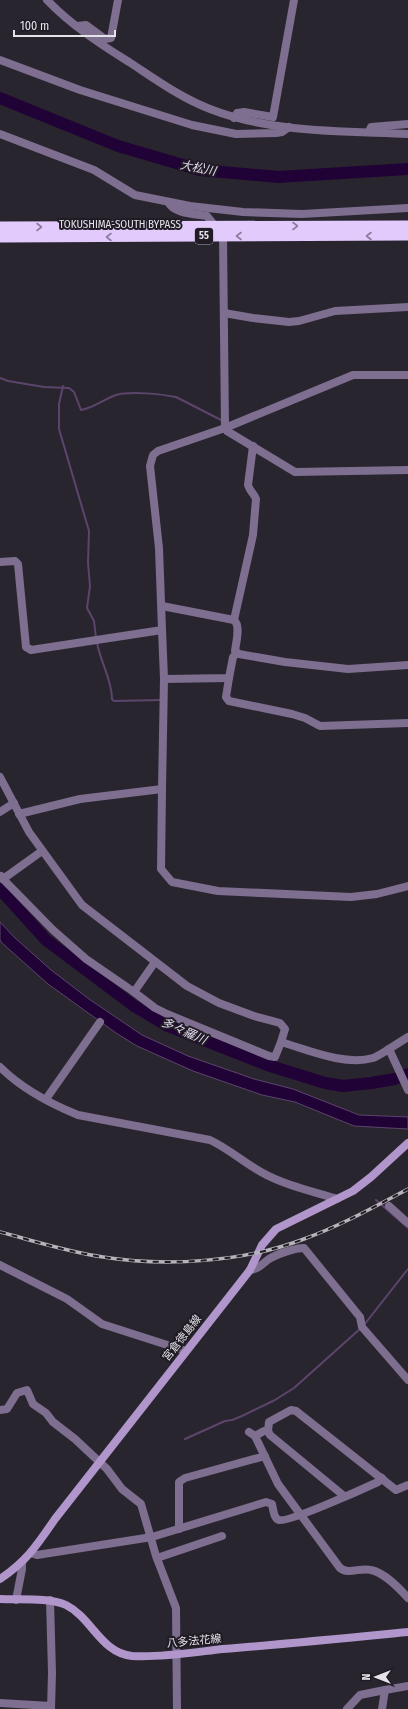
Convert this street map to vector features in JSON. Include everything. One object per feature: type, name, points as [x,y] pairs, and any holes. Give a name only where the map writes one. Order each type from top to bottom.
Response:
[{"type":"highway","name":"TOKUSHIMA-SOUTH BYPASS","points":[[0,227],[408,226]]},
{"type":"highway","name":"TOKUSHIMA-SOUTH BYPASS","points":[[0,237],[408,235]]},
{"type":"main road","name":"宮倉徳島線","points":[[0,1579],[22,1563],[31,1553],[186,1350],[250,1270],[262,1245],[276,1229],[353,1191],[371,1177],[408,1143]]},
{"type":"main road","name":"八多法花線","points":[[0,1599],[50,1600],[64,1604],[73,1610],[101,1639],[112,1648],[122,1654],[132,1656],[177,1654],[408,1632]]},
{"type":"street","points":[[47,0],[77,26],[108,49],[190,100],[209,109],[234,118],[251,122],[289,127],[408,134]]},
{"type":"street","points":[[77,26],[86,25],[105,39],[111,38],[118,0]]},
{"type":"street","points":[[234,118],[237,113],[244,112],[273,117],[294,0]]},
{"type":"street","points":[[0,60],[80,90],[192,125],[236,134],[282,132],[289,127]]},
{"type":"street","points":[[369,132],[371,127],[408,124]]},
{"type":"street","points":[[0,134],[94,170],[135,195],[168,202],[222,211],[251,213],[302,214],[408,208]]},
{"type":"street","points":[[168,202],[170,207],[175,210],[207,216],[223,236],[225,428],[227,431],[295,472],[408,470]]},
{"type":"street","points":[[224,312],[253,318],[289,322],[299,321],[335,311],[408,307]]},
{"type":"street","points":[[408,375],[353,375],[225,428],[158,452],[153,455],[150,466],[159,548],[164,679],[161,869],[172,882],[218,891],[352,897],[378,894],[408,886]]},
{"type":"street","points":[[234,620],[253,535],[256,499],[255,495],[250,491],[248,485],[253,446]]},
{"type":"street","points":[[0,562],[15,561],[18,564],[26,647],[28,649],[31,650],[162,630]]},
{"type":"street","points":[[162,606],[234,620],[237,622],[238,627],[237,653]]},
{"type":"street","points":[[237,653],[285,662],[348,668],[408,665]]},
{"type":"street","points":[[237,653],[233,657],[229,678],[226,697],[229,701],[292,714],[306,718],[320,726],[408,723]]},
{"type":"street","points":[[164,679],[229,678]]},
{"type":"street","points":[[0,777],[28,832],[82,905],[180,982],[219,1003],[254,1016],[280,1023],[284,1029],[275,1057],[269,1056],[155,1008],[86,959],[53,930],[1,878],[42,851]]},
{"type":"street","points":[[19,814],[80,799],[162,789]]},
{"type":"street","points":[[0,812],[14,803]]},
{"type":"street","points":[[134,992],[155,962]]},
{"type":"street","points":[[46,1099],[100,1022]]},
{"type":"street","points":[[281,1042],[331,1058],[374,1058],[408,1037]]},
{"type":"street","points":[[389,1049],[407,1087]]},
{"type":"street","points":[[0,1067],[6,1073],[46,1099],[59,1107],[78,1115],[210,1140],[224,1146],[258,1171],[272,1178],[337,1199]]},
{"type":"street","points":[[389,1206],[408,1223]]},
{"type":"street","points":[[250,1270],[256,1269],[271,1258],[294,1248],[304,1248],[360,1317],[362,1327],[408,1380]]},
{"type":"street","points":[[0,1265],[67,1300],[102,1324],[186,1350]]},
{"type":"street","points":[[0,1410],[7,1409],[17,1393],[27,1390],[33,1404],[46,1413],[53,1422],[75,1439],[100,1462],[129,1495],[139,1501],[152,1537],[157,1558],[176,1608],[177,1709]]},
{"type":"street","points":[[344,1496],[270,1435],[268,1431],[269,1422],[291,1410],[296,1411],[396,1490],[408,1484]]},
{"type":"street","points":[[268,1431],[252,1434],[265,1456],[278,1484],[340,1568],[348,1571],[370,1570],[379,1573],[407,1596]]},
{"type":"street","points":[[179,1530],[179,1482],[185,1478],[265,1456]]},
{"type":"street","points":[[31,1553],[37,1555],[152,1537],[179,1530],[266,1502],[272,1504],[276,1518],[279,1520],[300,1515],[378,1482],[382,1478]]},
{"type":"street","points":[[157,1558],[222,1536]]},
{"type":"street","points":[[16,1600],[22,1563]]},
{"type":"street","points":[[0,1703],[51,1707],[52,1673],[50,1600]]},
{"type":"street","points":[[347,1709],[360,1695],[408,1686]]},
{"type":"street","points":[[382,1709],[385,1690]]},
{"type":"shaded area","points":[[0,922],[14,937],[51,970],[89,999],[142,1035],[188,1056],[254,1079],[293,1089],[359,1115],[408,1117],[408,1129],[354,1126],[295,1102],[262,1095],[193,1071],[137,1046],[116,1033],[48,984],[2,943],[0,940]]},
{"type":"waterway","name":"大松川","points":[[0,98],[118,146],[200,170],[278,177],[408,169]]},
{"type":"waterway","points":[[0,378],[8,381],[44,387],[69,388],[74,392],[81,410],[116,395],[129,393],[154,394],[176,397],[223,421]]},
{"type":"waterway","points":[[63,386],[59,404],[59,429],[89,531],[88,563],[90,586],[87,608],[94,621],[96,638]]},
{"type":"waterway","points":[[97,642],[110,684],[112,699],[114,701],[161,700]]},
{"type":"waterway","name":"多々羅川","points":[[0,889],[46,940],[134,1006],[168,1026],[267,1065],[325,1083],[343,1086],[371,1083],[395,1079],[408,1074]]},
{"type":"waterway","points":[[376,1200],[408,1228]]},
{"type":"waterway","points":[[364,1325],[408,1269]]},
{"type":"waterway","points":[[185,1439],[225,1421],[242,1416],[275,1400],[294,1388],[361,1328]]},
{"type":"railway","points":[[0,1232],[64,1249],[103,1257],[153,1262],[205,1260],[256,1253],[281,1247],[304,1239],[344,1222],[408,1189]]}]
